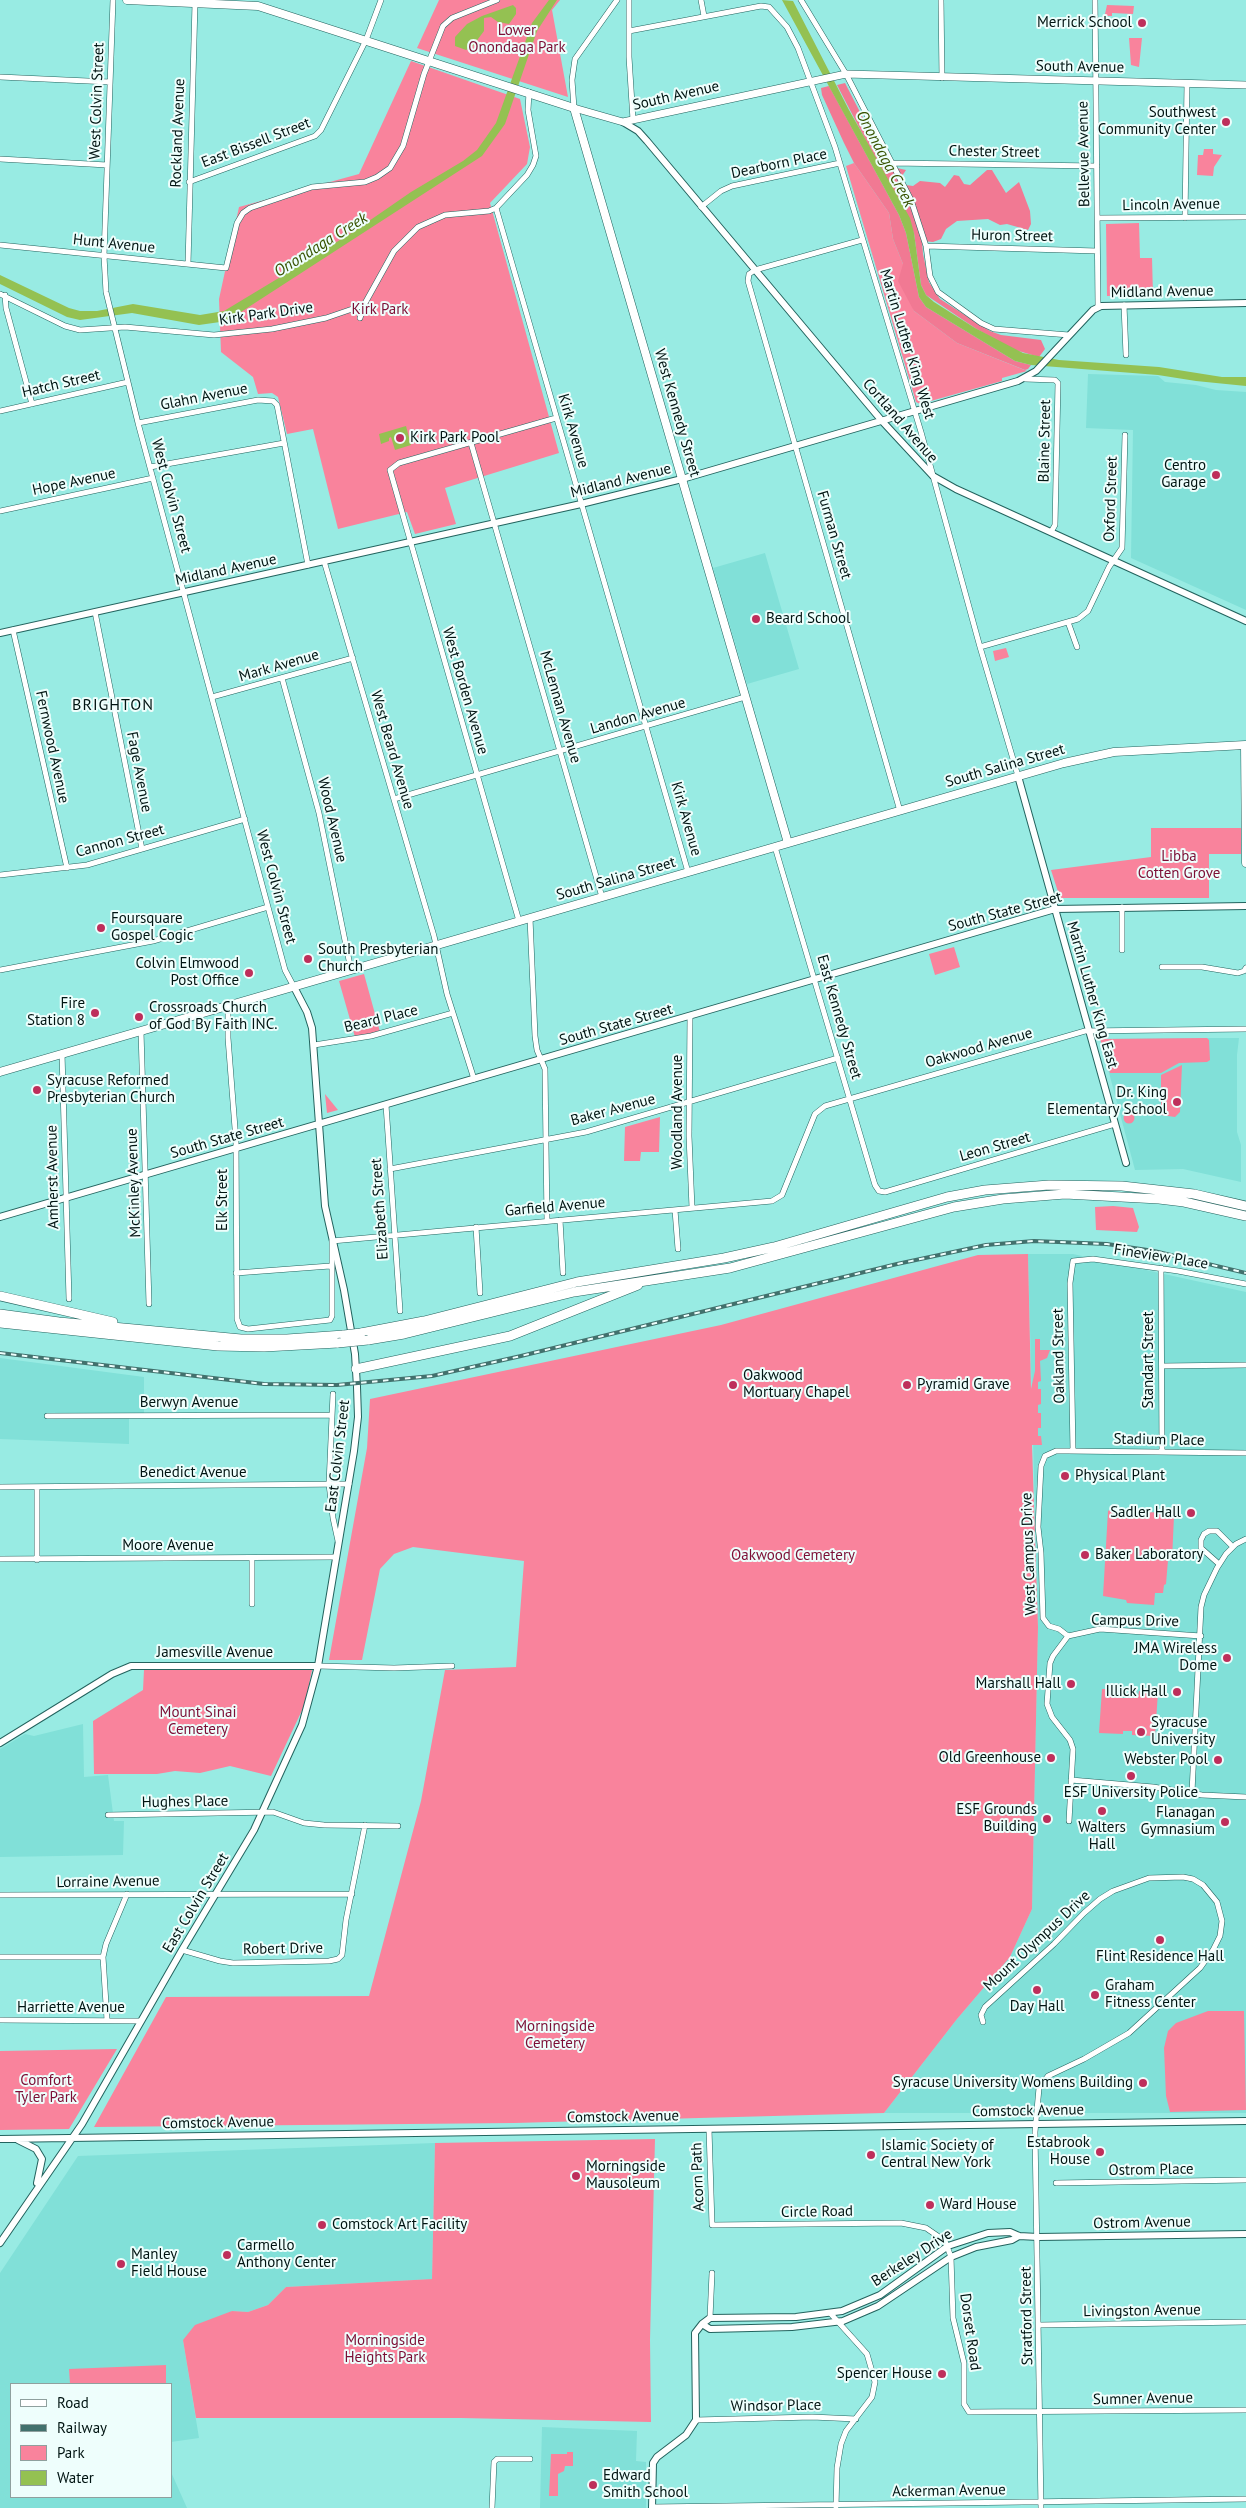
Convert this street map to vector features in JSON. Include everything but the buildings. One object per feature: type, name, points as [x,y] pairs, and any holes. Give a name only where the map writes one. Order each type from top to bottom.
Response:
[{"type":"highway","points":[[0,1314],[59,1322],[241,1340],[287,1339],[361,1332],[424,1321],[577,1282],[694,1264],[774,1247],[947,1197],[1020,1186],[1108,1186],[1159,1189],[1220,1199],[1246,1206]]},
{"type":"highway","points":[[0,1323],[218,1346],[264,1347],[338,1344],[404,1334],[574,1292],[730,1268],[954,1207],[1024,1196],[1110,1196],[1159,1199],[1184,1202],[1246,1216]]},
{"type":"highway","points":[[356,1369],[510,1336],[610,1298],[648,1281]]},
{"type":"highway","points":[[0,1296],[64,1312],[160,1331]]},
{"type":"main road","name":"South Avenue","points":[[127,0],[260,3],[429,61],[623,122],[843,74],[1246,85]]},
{"type":"main road","name":"West Kennedy Street","points":[[574,108],[788,843]]},
{"type":"main road","name":"South Salina Street","points":[[0,1072],[1018,776],[1114,752],[1245,745]]},
{"type":"main road","points":[[1245,745],[1246,863]]},
{"type":"street","name":"West Colvin Street","points":[[113,0],[104,256],[106,292],[138,423],[285,970],[294,987]]},
{"type":"street","name":"East Bissell Street","points":[[190,182],[315,136],[321,130],[366,40],[381,0]]},
{"type":"street","points":[[429,61],[447,22],[465,12],[497,0]]},
{"type":"street","name":"West Kennedy Street","points":[[574,108],[572,80],[575,59],[617,0]]},
{"type":"street","points":[[629,0],[633,120],[638,131]]},
{"type":"street","points":[[629,31],[704,16],[701,0]]},
{"type":"street","points":[[801,0],[843,74],[916,212],[926,246],[930,276],[935,288],[943,297],[994,329],[1069,335]]},
{"type":"street","points":[[941,0],[942,78]]},
{"type":"street","name":"Bellevue Avenue","points":[[1095,0],[1098,307]]},
{"type":"street","name":"Rockland Avenue","points":[[188,264],[195,3]]},
{"type":"street","name":"Martin Luther King West","points":[[704,16],[761,6],[769,7],[777,14],[798,48],[840,164],[915,411],[980,647],[1018,776]]},
{"type":"street","name":"Hunt Avenue","points":[[0,245],[226,268],[237,223],[243,213],[250,208],[312,187],[365,182],[377,177],[390,168],[404,146],[429,61]]},
{"type":"street","points":[[0,77],[110,82]]},
{"type":"street","points":[[1185,218],[1187,84]]},
{"type":"street","points":[[360,318],[364,305],[394,251],[418,227],[445,215],[489,211],[496,208],[527,175],[536,156],[526,91]]},
{"type":"street","name":"Cortland Avenue","points":[[623,122],[638,131],[701,208],[882,420],[933,476],[956,489],[1246,621]]},
{"type":"street","points":[[0,159],[107,165]]},
{"type":"street","name":"Chester Street","points":[[890,163],[1097,166]]},
{"type":"street","name":"Dearborn Place","points":[[701,208],[721,191],[732,186],[840,164]]},
{"type":"street","name":"Kirk Avenue","points":[[496,208],[688,872]]},
{"type":"street","name":"Lincoln Avenue","points":[[1097,218],[1246,217]]},
{"type":"street","points":[[755,270],[862,240]]},
{"type":"street","name":"Huron Street","points":[[926,246],[1097,251]]},
{"type":"street","name":"Furman Street","points":[[755,270],[749,274],[749,288],[900,811]]},
{"type":"street","points":[[3,294],[32,404]]},
{"type":"street","name":"Kirk Park Drive","points":[[3,294],[74,329],[92,330],[115,327],[224,334],[305,323],[364,305]]},
{"type":"street","name":"Midland Avenue","points":[[0,633],[494,524],[682,479],[1025,379],[1036,371],[1093,310],[1098,307],[1246,303]]},
{"type":"street","points":[[1124,305],[1126,355]]},
{"type":"street","name":"Blaine Street","points":[[1025,379],[1055,380],[1058,383],[1055,525],[1051,532]]},
{"type":"street","name":"Hatch Street","points":[[0,410],[128,382]]},
{"type":"street","name":"Glahn Avenue","points":[[138,423],[258,400],[273,401],[277,405],[284,443]]},
{"type":"street","points":[[471,443],[556,418]]},
{"type":"street","name":"Oxford Street","points":[[980,647],[1078,619],[1088,611],[1109,567],[1122,548],[1125,435]]},
{"type":"street","points":[[150,467],[284,443],[308,565]]},
{"type":"street","name":"West Borden Avenue","points":[[471,443],[399,463],[391,468],[390,474],[519,921]]},
{"type":"street","name":"McLennan Avenue","points":[[471,443],[602,897]]},
{"type":"street","name":"Hope Avenue","points":[[0,512],[153,478]]},
{"type":"street","name":"West Beard Avenue","points":[[324,561],[436,946],[453,1013],[474,1079]]},
{"type":"street","name":"Fage Avenue","points":[[95,612],[142,849]]},
{"type":"street","points":[[1068,622],[1076,647]]},
{"type":"street","name":"Fernwood Avenue","points":[[13,630],[67,868]]},
{"type":"street","name":"Mark Avenue","points":[[212,697],[353,658]]},
{"type":"street","name":"Wood Avenue","points":[[282,678],[319,813],[351,970]]},
{"type":"street","name":"Landon Avenue","points":[[394,799],[745,697]]},
{"type":"street","name":"Martin Luther King East","points":[[1018,776],[1126,1163]]},
{"type":"street","name":"Cannon Street","points":[[0,875],[67,868],[142,849],[245,819]]},
{"type":"street","name":"East Kennedy Street","points":[[775,847],[875,1185],[881,1192]]},
{"type":"street","name":"South State Street","points":[[0,1217],[1055,909],[1246,906]]},
{"type":"street","points":[[0,970],[153,941],[268,907]]},
{"type":"street","points":[[1122,907],[1122,950]]},
{"type":"street","points":[[530,918],[535,1036],[537,1050],[545,1070],[547,1221]]},
{"type":"street","points":[[1162,967],[1202,967],[1220,972],[1245,970]]},
{"type":"street","name":"East Colvin Street","points":[[0,2243],[72,2138],[112,2074],[182,1950],[263,1813],[302,1725],[318,1666],[349,1484],[358,1417],[356,1369],[342,1282],[325,1206],[314,1045],[310,1019],[294,987]]},
{"type":"street","name":"Elk Street","points":[[228,1006],[236,1148],[237,1319],[240,1327],[248,1329]]},
{"type":"street","name":"Beard Place","points":[[314,1045],[370,1036],[453,1013]]},
{"type":"street","name":"Woodland Avenue","points":[[690,1016],[692,1208]]},
{"type":"street","name":"Oakwood Avenue","points":[[780,1197],[815,1114],[825,1106],[1089,1031],[1246,1029]]},
{"type":"street","name":"McKinley Avenue","points":[[141,1031],[149,1304]]},
{"type":"street","name":"Amherst Avenue","points":[[62,1054],[69,1299]]},
{"type":"street","name":"Baker Avenue","points":[[390,1170],[619,1123],[838,1058]]},
{"type":"street","name":"Elizabeth Street","points":[[386,1105],[400,1311]]},
{"type":"street","name":"Leon Street","points":[[881,1192],[1115,1124]]},
{"type":"street","name":"Garfield Avenue","points":[[332,1241],[766,1202],[780,1197]]},
{"type":"street","points":[[675,1210],[678,1249]]},
{"type":"street","points":[[560,1220],[563,1273]]},
{"type":"street","points":[[476,1227],[480,1294]]},
{"type":"street","name":"East Colvin Street","points":[[248,1329],[330,1320],[332,1316],[330,1266],[332,1241]]},
{"type":"street","name":"Fineview Place","points":[[1073,1260],[1093,1259],[1161,1268],[1246,1284]]},
{"type":"street","name":"Oakland Street","points":[[1073,1260],[1070,1282],[1073,1451]]},
{"type":"street","points":[[236,1273],[330,1266]]},
{"type":"street","name":"Standart Street","points":[[1161,1268],[1162,1452]]},
{"type":"street","points":[[330,1283],[342,1282]]},
{"type":"street","points":[[1162,1366],[1246,1365]]},
{"type":"street","name":"East Colvin Street","points":[[333,1394],[329,1484],[333,1518],[339,1545]]},
{"type":"street","name":"Berwyn Avenue","points":[[47,1416],[332,1415]]},
{"type":"street","name":"Stadium Place","points":[[1073,1451],[1246,1453]]},
{"type":"street","name":"West Campus Drive","points":[[1068,1636],[1059,1629],[1049,1626],[1043,1618],[1041,1553],[1038,1527],[1042,1461],[1051,1452],[1073,1451]]},
{"type":"street","name":"Benedict Avenue","points":[[0,1487],[349,1484]]},
{"type":"street","points":[[37,1487],[38,1560]]},
{"type":"street","points":[[1219,1564],[1201,1548],[1200,1540],[1204,1534],[1209,1531],[1218,1531],[1233,1547]]},
{"type":"street","points":[[1192,1792],[1204,1594],[1219,1564],[1233,1547],[1246,1539]]},
{"type":"street","points":[[252,1558],[252,1604]]},
{"type":"street","name":"Moore Avenue","points":[[0,1559],[336,1558]]},
{"type":"street","name":"Campus Drive","points":[[1068,1636],[1100,1629],[1201,1636]]},
{"type":"street","points":[[1068,1636],[1050,1662],[1047,1704],[1052,1717],[1070,1740],[1073,1748],[1069,1821]]},
{"type":"street","name":"Jamesville Avenue","points":[[0,1743],[112,1674],[131,1666],[394,1668],[452,1666]]},
{"type":"street","points":[[1071,1780],[1246,1797]]},
{"type":"street","name":"Hughes Place","points":[[108,1816],[273,1812],[304,1823],[398,1826]]},
{"type":"street","name":"Robert Drive","points":[[182,1950],[233,1963],[329,1961],[338,1959],[342,1955],[346,1920],[365,1825]]},
{"type":"street","name":"Mount Olympus Drive","points":[[983,2022],[981,2015],[986,2007],[1054,1944],[1084,1913],[1113,1891],[1149,1878],[1183,1877],[1193,1879],[1204,1885],[1217,1902],[1222,1921],[1220,1936],[1214,1950],[1200,1968],[1146,2020],[1084,2059],[1048,2076],[1038,2088],[1036,2124]]},
{"type":"street","points":[[107,2020],[103,1957],[106,1944],[127,1894]]},
{"type":"street","name":"Lorraine Avenue","points":[[0,1895],[352,1894]]},
{"type":"street","points":[[0,1957],[103,1957]]},
{"type":"street","name":"Harriette Avenue","points":[[0,2020],[141,2021]]},
{"type":"street","name":"Comstock Avenue","points":[[0,2139],[1246,2120]]},
{"type":"street","name":"Stratford Street","points":[[1036,2124],[1041,2505]]},
{"type":"street","name":"Acorn Path","points":[[710,2129],[712,2225]]},
{"type":"street","points":[[15,2138],[33,2146],[39,2151],[42,2159],[34,2192]]},
{"type":"street","name":"Ostrom Place","points":[[1056,2183],[1246,2180]]},
{"type":"street","name":"Circle Road","points":[[712,2225],[901,2222],[921,2226],[942,2237],[948,2246]]},
{"type":"street","name":"Berkeley Drive","points":[[710,2318],[796,2317],[831,2314],[880,2295],[948,2246],[988,2234],[1010,2232],[1018,2236],[1038,2237]]},
{"type":"street","name":"Ostrom Avenue","points":[[1038,2237],[1246,2234]]},
{"type":"street","name":"Berkeley Drive","points":[[702,2324],[710,2329],[792,2327],[837,2322],[857,2316],[878,2306],[951,2257],[976,2247],[1012,2240],[1018,2236]]},
{"type":"street","name":"Dorset Road","points":[[948,2246],[951,2257],[953,2318],[964,2363],[966,2409],[969,2412],[979,2414],[1041,2412]]},
{"type":"street","points":[[652,2508],[653,2463],[657,2457],[686,2435],[696,2420],[694,2336],[702,2324],[710,2318],[712,2273]]},
{"type":"street","points":[[831,2314],[867,2354],[874,2372],[872,2397],[846,2431],[841,2444],[837,2468],[836,2507]]},
{"type":"street","name":"Livingston Avenue","points":[[1039,2325],[1246,2322]]},
{"type":"street","name":"Sumner Avenue","points":[[1041,2412],[1246,2410]]},
{"type":"street","name":"Windsor Place","points":[[696,2420],[812,2417],[856,2419]]},
{"type":"street","points":[[492,2508],[494,2462],[497,2459],[530,2459]]},
{"type":"street","name":"Ackerman Avenue","points":[[652,2508],[1041,2505],[1246,2499]]},
{"type":"shaded area","points":[[845,83],[888,166],[906,170],[902,176],[906,185],[913,186],[920,181],[940,183],[945,187],[954,175],[959,176],[964,184],[970,185],[987,170],[992,170],[1006,193],[1019,182],[1030,211],[1031,224],[1028,230],[1007,224],[1000,225],[988,219],[957,221],[946,229],[941,239],[933,242],[922,241],[923,254],[929,282],[940,299],[990,331],[1001,335],[1041,340],[1045,349],[1039,357],[1012,349],[975,328],[926,295],[921,285],[914,233],[837,85]]},
{"type":"shaded area","points":[[829,86],[899,215],[906,233],[919,297],[926,307],[1015,361],[1031,365],[1028,369],[1025,370],[957,343],[914,311],[898,281],[903,264],[893,239],[889,213],[854,163],[844,143],[822,95],[821,88]]},
{"type":"shaded area","points":[[1088,374],[1158,376],[1165,382],[1196,385],[1216,390],[1246,392],[1246,610],[1131,558],[1133,430],[1086,428]]},
{"type":"shaded area","name":"Beard School","points":[[765,553],[799,669],[747,684],[713,568]]},
{"type":"shaded area","name":"Dr. King Elementary School","points":[[1239,1038],[1237,1055],[1237,1132],[1241,1145],[1241,1182],[1183,1169],[1135,1170],[1100,1039]]},
{"type":"shaded area","name":"Syracuse University","points":[[1028,1254],[1073,1254],[1246,1292],[1246,2113],[884,2113],[957,2019],[1010,1957],[1032,1909],[1038,1627]]},
{"type":"shaded area","points":[[0,1358],[144,1377],[144,1413],[129,1413],[129,1444],[0,1439]]},
{"type":"shaded area","points":[[83,1724],[84,1777],[108,1775],[114,1821],[124,1821],[123,1855],[0,1857],[0,1749],[25,1734],[34,1736]]},
{"type":"shaded area","points":[[435,2143],[432,2279],[286,2287],[268,2305],[248,2312],[232,2311],[183,2340],[199,2438],[172,2442],[172,2383],[10,2383],[10,2498],[172,2498],[172,2474],[187,2508],[0,2508],[0,2273],[78,2156]]},
{"type":"shaded area","name":"Edward Smith School","points":[[542,2427],[637,2431],[636,2461],[646,2462],[646,2508],[540,2508]]},
{"type":"green space","name":"Lower Onondaga Park","points":[[439,0],[560,0],[552,10],[568,97],[417,48]]},
{"type":"green space","points":[[1107,5],[1134,6],[1133,14],[1112,13],[1112,16],[1107,16],[1105,14]]},
{"type":"green space","points":[[1129,38],[1142,38],[1139,67],[1131,65]]},
{"type":"green space","name":"Kirk Park","points":[[411,61],[520,99],[530,147],[527,164],[490,203],[559,453],[445,488],[456,524],[415,534],[407,512],[338,529],[313,429],[287,434],[278,397],[272,393],[258,394],[253,377],[221,352],[219,299],[239,207],[359,174]]},
{"type":"green space","points":[[1204,149],[1213,149],[1213,154],[1222,155],[1214,167],[1213,176],[1197,175],[1198,155],[1203,155]]},
{"type":"green space","points":[[854,163],[889,213],[893,239],[903,264],[914,311],[957,343],[1027,371],[1002,378],[1002,381],[920,404],[916,402],[846,166]]},
{"type":"green space","points":[[1139,223],[1140,258],[1152,258],[1153,295],[1107,296],[1106,224]]},
{"type":"green space","points":[[1006,648],[1009,657],[995,661],[993,651]]},
{"type":"green space","name":"Libba Cotten Grove","points":[[1151,828],[1241,828],[1241,854],[1209,854],[1209,898],[1060,898],[1051,870],[1151,857]]},
{"type":"green space","points":[[954,947],[960,967],[935,975],[929,954]]},
{"type":"green space","points":[[364,974],[380,1032],[355,1037],[339,981]]},
{"type":"green space","points":[[1207,1038],[1209,1040],[1210,1060],[1207,1062],[1179,1063],[1161,1073],[1110,1073],[1100,1039]]},
{"type":"green space","points":[[1182,1065],[1180,1112],[1175,1117],[1161,1115],[1161,1075]]},
{"type":"green space","points":[[325,1094],[338,1110],[327,1113]]},
{"type":"green space","points":[[1129,1112],[1135,1118],[1129,1124],[1123,1118]]},
{"type":"green space","points":[[660,1117],[659,1152],[641,1152],[640,1161],[624,1161],[625,1127]]},
{"type":"green space","points":[[1095,1207],[1133,1208],[1139,1227],[1137,1232],[1096,1230]]},
{"type":"green space","name":"Oakwood Cemetery","points":[[1028,1254],[1031,1389],[1035,1371],[1035,1339],[1040,1339],[1040,1350],[1050,1350],[1047,1358],[1040,1361],[1041,1381],[1038,1382],[1038,1389],[1041,1389],[1041,1404],[1038,1405],[1038,1413],[1041,1413],[1041,1428],[1038,1428],[1038,1436],[1041,1436],[1042,1445],[1032,1445],[1038,1627],[1032,1909],[1010,1957],[957,2019],[884,2113],[514,2123],[94,2127],[166,1997],[369,1996],[421,1801],[445,1670],[516,1667],[524,1561],[413,1547],[394,1554],[380,1569],[362,1660],[329,1660],[367,1448],[370,1399],[721,1325],[978,1255]]},
{"type":"green space","points":[[1111,1509],[1138,1510],[1138,1514],[1145,1514],[1145,1512],[1170,1513],[1174,1516],[1172,1560],[1168,1560],[1166,1584],[1164,1585],[1163,1593],[1155,1593],[1154,1605],[1127,1603],[1126,1600],[1103,1596],[1108,1511]]},
{"type":"green space","name":"Mount Sinai Cemetery","points":[[144,1670],[312,1670],[305,1704],[271,1776],[230,1766],[200,1773],[175,1771],[157,1774],[94,1774],[93,1721],[143,1690]]},
{"type":"green space","points":[[1102,1689],[1119,1689],[1119,1692],[1122,1692],[1122,1698],[1138,1698],[1139,1691],[1158,1692],[1155,1736],[1132,1735],[1132,1731],[1123,1731],[1123,1734],[1099,1733]]},
{"type":"green space","points":[[1208,2011],[1244,2011],[1246,2110],[1170,2112],[1166,2096],[1164,2048],[1168,2031],[1176,2023]]},
{"type":"green space","name":"Comfort Tyler Park","points":[[117,2049],[69,2129],[0,2130],[0,2051]]},
{"type":"green space","name":"Morningside Heights Park","points":[[655,2139],[650,2340],[651,2422],[461,2418],[196,2418],[183,2340],[195,2325],[232,2311],[248,2312],[268,2305],[286,2287],[432,2279],[435,2143]]},
{"type":"green space","points":[[166,2365],[166,2383],[70,2383],[69,2369]]},
{"type":"green space","points":[[567,2452],[573,2452],[573,2466],[565,2466],[564,2471],[558,2474],[558,2496],[549,2496],[551,2454],[567,2454]]},
{"type":"water","points":[[549,0],[557,0],[537,31],[505,124],[482,156],[227,321],[199,325],[132,313],[80,320],[67,317],[0,284],[0,275],[69,308],[80,311],[97,311],[133,304],[200,315],[224,311],[292,270],[291,266],[310,254],[317,254],[353,232],[477,150],[496,123],[532,23]]},
{"type":"water","points":[[782,0],[793,1],[849,110],[910,218],[914,233],[921,285],[926,295],[934,302],[975,328],[1023,353],[1059,360],[1159,367],[1222,377],[1246,377],[1246,386],[1158,375],[1031,365],[1015,361],[926,307],[919,297],[906,233],[899,215]]},
{"type":"water","points":[[513,5],[516,8],[516,14],[509,24],[498,22],[491,17],[484,18],[484,31],[472,47],[466,50],[455,46],[455,37],[467,24],[482,16]]},
{"type":"water","name":"Kirk Park Pool","points":[[406,426],[411,445],[395,450],[391,437],[389,441],[381,444],[379,434]]},
{"type":"railway","points":[[0,1353],[264,1384],[337,1385],[432,1376],[897,1264],[986,1245],[1034,1241],[1107,1244],[1154,1251],[1246,1273]]},
{"type":"place","name":"Merrick School","points":[[1142,23]]},
{"type":"place","name":"Southwest Community Center","points":[[1226,122]]},
{"type":"place","name":"Kirk Park Pool","points":[[400,438]]},
{"type":"place","name":"Centro Garage","points":[[1216,475]]},
{"type":"place","name":"Beard School","points":[[756,619]]},
{"type":"place","name":"Foursquare Gospel Cogic","points":[[101,928]]},
{"type":"place","name":"South Presbyterian Church","points":[[308,959]]},
{"type":"place","name":"Colvin Elmwood Post Office","points":[[249,973]]},
{"type":"place","name":"Fire Station 8","points":[[95,1013]]},
{"type":"place","name":"Crossroads Church of God By Faith INC.","points":[[139,1017]]},
{"type":"place","name":"Syracuse Reformed Presbyterian Church","points":[[37,1090]]},
{"type":"place","name":"Dr. King Elementary School","points":[[1177,1102]]},
{"type":"place","name":"Oakwood Mortuary Chapel","points":[[733,1385]]},
{"type":"place","name":"Pyramid Grave","points":[[907,1385]]},
{"type":"place","name":"Physical Plant","points":[[1065,1476]]},
{"type":"place","name":"Sadler Hall","points":[[1191,1513]]},
{"type":"place","name":"Baker Laboratory","points":[[1085,1555]]},
{"type":"place","name":"JMA Wireless Dome","points":[[1227,1658]]},
{"type":"place","name":"Marshall Hall","points":[[1071,1684]]},
{"type":"place","name":"Illick Hall","points":[[1177,1692]]},
{"type":"place","name":"Syracuse University","points":[[1141,1732]]},
{"type":"place","name":"Old Greenhouse","points":[[1051,1758]]},
{"type":"place","name":"Webster Pool","points":[[1218,1760]]},
{"type":"place","name":"ESF University Police","points":[[1131,1776]]},
{"type":"place","name":"Walters Hall","points":[[1102,1811]]},
{"type":"place","name":"ESF Grounds Building","points":[[1047,1819]]},
{"type":"place","name":"Flanagan Gymnasium","points":[[1225,1822]]},
{"type":"place","name":"Flint Residence Hall","points":[[1160,1940]]},
{"type":"place","name":"Day Hall","points":[[1037,1990]]},
{"type":"place","name":"Graham Fitness Center","points":[[1095,1995]]},
{"type":"place","name":"Syracuse University Womens Building","points":[[1143,2083]]},
{"type":"place","name":"Estabrook House","points":[[1100,2152]]},
{"type":"place","name":"Islamic Society of Central New York","points":[[871,2155]]},
{"type":"place","name":"Morningside Mausoleum","points":[[576,2176]]},
{"type":"place","name":"Ward House","points":[[930,2205]]},
{"type":"place","name":"Comstock Art Facility","points":[[322,2225]]},
{"type":"place","name":"Carmello Anthony Center","points":[[227,2255]]},
{"type":"place","name":"Manley Field House","points":[[121,2264]]},
{"type":"place","name":"Spencer House","points":[[942,2374]]},
{"type":"place","name":"Edward Smith School","points":[[593,2485]]},
{"type":"district","name":"BRIGHTON","points":[[113,705]]},
{"type":"water label","name":"Onondaga Creek","points":[[885,159]]},
{"type":"water label","name":"Onondaga Creek","points":[[321,245]]},
{"type":"park label","name":"Morningside Cemetery","points":[[555,2036]]}]
